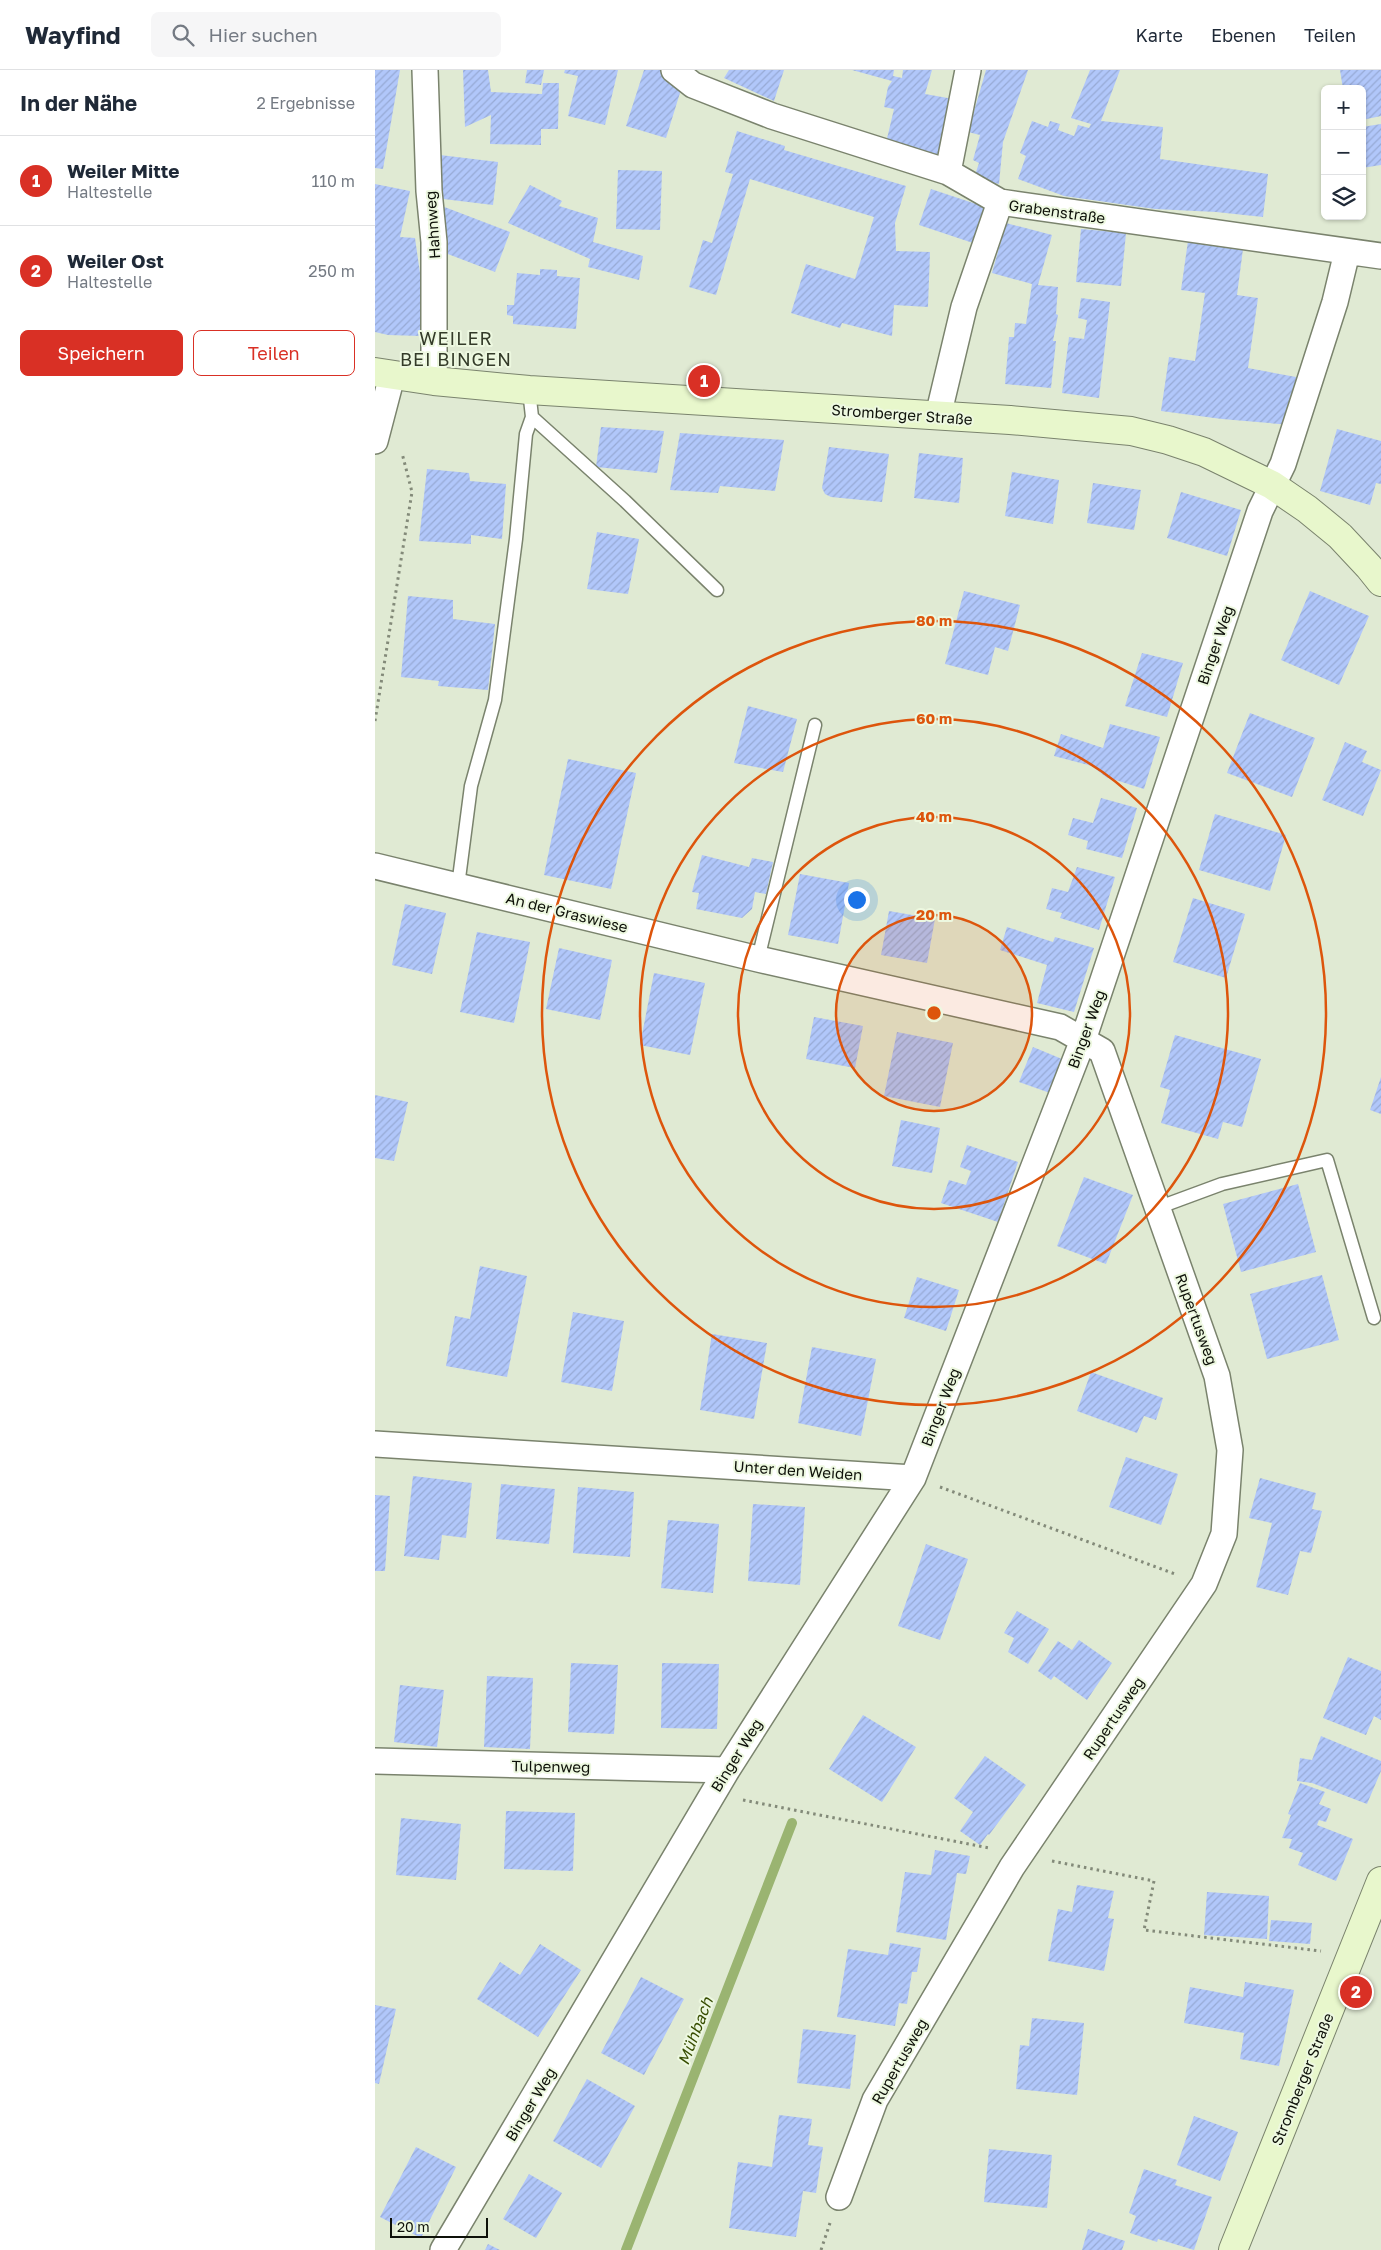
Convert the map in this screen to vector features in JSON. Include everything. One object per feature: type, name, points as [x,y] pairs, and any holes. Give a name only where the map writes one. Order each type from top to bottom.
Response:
[{"type":"main road","name":"Stromberger Straße","points":[[383,374],[529,390],[938,416],[1131,431],[1168,440],[1204,452],[1272,485],[1307,509],[1340,536],[1381,582]]},
{"type":"main road","name":"Stromberger Straße","points":[[1233,2250],[1380,1888]]},
{"type":"street","name":"Hahnweg","points":[[425,70],[429,191],[435,242],[434,381]]},
{"type":"street","name":"Grabenstraße","points":[[674,70],[693,85],[772,116],[948,172],[1000,202],[1381,256]]},
{"type":"street","points":[[948,172],[968,70]]},
{"type":"street","points":[[938,416],[965,307],[1000,202]]},
{"type":"street","points":[[1272,485],[1283,464],[1335,302],[1347,252]]},
{"type":"street","points":[[377,432],[383,374]]},
{"type":"street","name":"Binger Weg","points":[[443,2250],[727,1770],[913,1478],[1083,1040],[1257,520],[1272,485]]},
{"type":"street","name":"An der Graswiese","points":[[375,866],[758,959],[1060,1027],[1083,1040]]},
{"type":"street","name":"Rupertusweg","points":[[839,2197],[875,2100],[1012,1867],[1204,1584],[1224,1534],[1230,1450],[1217,1376],[1101,1051],[1083,1040]]},
{"type":"street","name":"Unter den Weiden","points":[[375,1444],[913,1478]]},
{"type":"street","name":"Tulpenweg","points":[[375,1761],[727,1770]]},
{"type":"lane","points":[[458,886],[471,786],[495,700],[516,539],[526,434],[532,417],[529,390]]},
{"type":"lane","points":[[532,417],[625,501],[717,590]]},
{"type":"lane","points":[[758,959],[815,725]]},
{"type":"lane","points":[[1157,1208],[1222,1184],[1327,1160],[1374,1318]]},
{"type":"path","points":[[375,721],[412,492],[402,453],[377,432]]},
{"type":"path","points":[[913,1478],[1204,1584]]},
{"type":"building","points":[[375,70],[400,70],[383,169],[375,168]]},
{"type":"building","points":[[463,70],[488,70],[491,92],[542,94],[543,83],[559,83],[558,129],[541,129],[541,145],[490,144],[491,115],[465,127]]},
{"type":"building","points":[[527,70],[544,70],[541,85],[525,83]]},
{"type":"building","points":[[565,70],[618,70],[605,125],[568,116],[578,76],[564,73]]},
{"type":"building","points":[[644,70],[662,70],[684,80],[666,138],[626,126]]},
{"type":"building","points":[[729,70],[784,70],[774,101],[724,78]]},
{"type":"building","points":[[852,70],[894,70],[893,76],[902,78],[903,70],[932,70],[925,94],[959,100],[943,161],[885,147],[894,109],[884,107],[888,87],[892,81]]},
{"type":"building","points":[[986,70],[1028,70],[1003,142],[999,184],[974,178],[979,163],[973,160],[980,135],[968,132]]},
{"type":"building","points":[[1090,70],[1120,70],[1101,121],[1163,127],[1160,159],[1268,174],[1263,217],[1216,212],[1155,209],[1064,196],[1018,179],[1026,156],[1020,153],[1032,121],[1048,127],[1050,121],[1060,124],[1058,130],[1074,136],[1078,125],[1089,128],[1091,124],[1071,118]]},
{"type":"building","points":[[1340,70],[1381,70],[1381,116],[1366,119],[1366,85],[1342,85]]},
{"type":"building","points":[[1381,124],[1381,165],[1366,167],[1366,126]]},
{"type":"building","points":[[737,131],[785,146],[784,150],[906,186],[895,223],[896,251],[930,252],[928,307],[894,305],[892,336],[842,323],[840,328],[791,313],[806,264],[855,279],[874,217],[750,179],[716,295],[689,287],[703,240],[712,243],[733,174],[725,172]]},
{"type":"building","points":[[440,155],[498,162],[493,205],[435,198]]},
{"type":"building","points":[[618,170],[662,171],[660,230],[616,229]]},
{"type":"building","points":[[375,184],[410,191],[400,237],[415,238],[422,287],[420,336],[388,335],[375,332]]},
{"type":"building","points":[[530,185],[562,201],[559,206],[598,218],[593,242],[643,256],[639,280],[588,267],[590,259],[508,223]]},
{"type":"building","points":[[931,189],[988,208],[976,244],[919,225]]},
{"type":"building","points":[[434,203],[510,232],[495,272],[440,251]]},
{"type":"building","points":[[1006,223],[1052,235],[1038,285],[1058,287],[1056,314],[1058,315],[1053,341],[1056,341],[1051,388],[1005,384],[1009,337],[1014,337],[1015,323],[1026,324],[1032,284],[992,273]]},
{"type":"building","points":[[1081,229],[1126,233],[1121,286],[1076,282]]},
{"type":"building","points":[[1188,241],[1243,249],[1237,295],[1258,298],[1248,368],[1296,377],[1291,425],[1161,411],[1169,357],[1195,361],[1205,293],[1181,290]]},
{"type":"building","points":[[540,269],[557,270],[557,276],[580,278],[576,329],[513,324],[513,316],[507,315],[507,305],[514,305],[517,273],[540,275]]},
{"type":"building","points":[[1081,298],[1110,302],[1099,398],[1062,393],[1069,337],[1084,339],[1087,320],[1078,318]]},
{"type":"building","points":[[601,427],[664,431],[657,473],[596,467]]},
{"type":"building","points":[[1337,429],[1381,441],[1381,484],[1376,483],[1370,505],[1320,491]]},
{"type":"building","points":[[680,433],[784,440],[775,491],[720,486],[718,493],[670,490]]},
{"type":"building","points":[[829,447],[889,454],[882,502],[831,497],[825,494],[822,488]]},
{"type":"building","points":[[919,453],[963,458],[959,503],[914,498]]},
{"type":"building","points":[[427,469],[469,473],[470,481],[506,484],[502,539],[471,535],[471,544],[419,541]]},
{"type":"building","points":[[1012,472],[1059,480],[1053,524],[1005,516]]},
{"type":"building","points":[[1093,483],[1141,490],[1134,530],[1087,523]]},
{"type":"building","points":[[1181,492],[1241,510],[1227,556],[1167,538]]},
{"type":"building","points":[[597,532],[639,539],[628,594],[587,589]]},
{"type":"building","points":[[964,591],[1020,605],[1008,651],[995,647],[988,675],[945,664]]},
{"type":"building","points":[[1310,591],[1369,616],[1339,685],[1281,660]]},
{"type":"building","points":[[408,596],[453,600],[453,619],[495,624],[488,690],[438,686],[439,681],[401,677]]},
{"type":"building","points":[[1142,653],[1183,663],[1167,717],[1125,706]]},
{"type":"building","points":[[748,706],[797,719],[783,772],[734,763]]},
{"type":"building","points":[[1250,713],[1315,738],[1292,797],[1227,773]]},
{"type":"building","points":[[1110,724],[1160,737],[1144,789],[1106,777],[1092,766],[1054,756],[1061,734],[1103,748]]},
{"type":"building","points":[[1345,742],[1367,751],[1362,762],[1381,770],[1363,816],[1322,800]]},
{"type":"building","points":[[568,759],[636,773],[611,889],[544,875]]},
{"type":"building","points":[[1101,798],[1137,808],[1122,858],[1086,849],[1088,841],[1068,835],[1073,818],[1093,823]]},
{"type":"building","points":[[1215,814],[1286,835],[1270,891],[1199,870]]},
{"type":"building","points":[[702,855],[749,867],[752,858],[773,862],[766,894],[755,892],[752,909],[742,918],[696,909],[699,893],[692,892]]},
{"type":"building","points":[[1077,867],[1115,877],[1099,930],[1060,918],[1062,913],[1046,909],[1052,888],[1068,892]]},
{"type":"building","points":[[800,874],[849,883],[838,944],[788,935]]},
{"type":"building","points":[[1193,898],[1245,914],[1226,978],[1173,962]]},
{"type":"building","points":[[405,904],[446,913],[432,974],[392,965]]},
{"type":"building","points":[[889,911],[935,919],[927,963],[881,955]]},
{"type":"building","points":[[1007,927],[1053,942],[1055,937],[1094,948],[1074,1012],[1037,1003],[1047,965],[1000,950]]},
{"type":"building","points":[[477,932],[530,942],[514,1023],[460,1012]]},
{"type":"building","points":[[559,948],[612,960],[600,1020],[546,1009]]},
{"type":"building","points":[[654,973],[705,983],[690,1055],[640,1045]]},
{"type":"building","points":[[814,1017],[863,1026],[855,1068],[806,1059]]},
{"type":"building","points":[[897,1032],[953,1043],[940,1107],[884,1096]]},
{"type":"building","points":[[1175,1035],[1261,1059],[1242,1127],[1223,1122],[1218,1139],[1161,1123],[1170,1090],[1160,1087]]},
{"type":"building","points":[[1033,1047],[1062,1059],[1050,1093],[1019,1082]]},
{"type":"building","points":[[1381,1077],[1381,1114],[1370,1110]]},
{"type":"building","points":[[375,1095],[408,1102],[394,1161],[375,1158]]},
{"type":"building","points":[[901,1120],[940,1128],[932,1173],[892,1166]]},
{"type":"building","points":[[967,1145],[1018,1162],[998,1222],[941,1203],[949,1180],[966,1185],[971,1171],[960,1167]]},
{"type":"building","points":[[1084,1177],[1133,1195],[1106,1264],[1057,1246]]},
{"type":"building","points":[[1298,1184],[1316,1252],[1241,1272],[1223,1204]]},
{"type":"building","points":[[480,1266],[527,1276],[507,1377],[446,1366],[455,1316],[470,1319]]},
{"type":"building","points":[[1322,1275],[1339,1340],[1267,1359],[1250,1294]]},
{"type":"building","points":[[917,1277],[959,1290],[946,1331],[904,1318]]},
{"type":"building","points":[[573,1312],[624,1321],[612,1391],[561,1382]]},
{"type":"building","points":[[712,1334],[767,1343],[754,1419],[700,1410]]},
{"type":"building","points":[[812,1347],[876,1359],[861,1436],[798,1423]]},
{"type":"building","points":[[1091,1372],[1163,1398],[1156,1420],[1144,1416],[1137,1433],[1077,1411]]},
{"type":"building","points":[[1126,1457],[1178,1474],[1161,1525],[1109,1507]]},
{"type":"building","points":[[413,1476],[472,1483],[466,1538],[442,1535],[439,1560],[404,1556]]},
{"type":"building","points":[[1260,1478],[1316,1493],[1312,1509],[1322,1511],[1311,1553],[1300,1551],[1288,1595],[1256,1587],[1272,1523],[1249,1518]]},
{"type":"building","points":[[501,1484],[555,1489],[549,1544],[496,1539]]},
{"type":"building","points":[[578,1487],[634,1492],[630,1557],[573,1553]]},
{"type":"building","points":[[375,1495],[390,1496],[385,1571],[375,1571]]},
{"type":"building","points":[[753,1504],[805,1507],[800,1585],[748,1581]]},
{"type":"building","points":[[668,1520],[719,1524],[713,1593],[661,1588]]},
{"type":"building","points":[[926,1544],[968,1559],[940,1640],[898,1626]]},
{"type":"building","points":[[1017,1611],[1049,1629],[1028,1664],[1008,1652],[1014,1638],[1004,1633]]},
{"type":"building","points":[[1079,1640],[1112,1663],[1087,1700],[1054,1676],[1051,1680],[1038,1671],[1058,1641],[1072,1650]]},
{"type":"building","points":[[1348,1657],[1381,1671],[1381,1720],[1374,1716],[1366,1735],[1323,1718]]},
{"type":"building","points":[[571,1663],[618,1665],[614,1734],[568,1732]]},
{"type":"building","points":[[662,1663],[719,1664],[717,1729],[661,1728]]},
{"type":"building","points":[[487,1676],[533,1678],[530,1749],[484,1747]]},
{"type":"building","points":[[400,1685],[444,1690],[437,1747],[394,1742]]},
{"type":"building","points":[[863,1715],[916,1747],[882,1802],[829,1769]]},
{"type":"building","points":[[1321,1736],[1381,1761],[1381,1771],[1367,1804],[1312,1783],[1297,1781],[1300,1758],[1312,1760]]},
{"type":"building","points":[[985,1756],[1026,1785],[980,1845],[960,1831],[973,1812],[954,1798]]},
{"type":"building","points":[[1300,1783],[1325,1792],[1319,1804],[1331,1809],[1326,1822],[1319,1820],[1317,1825],[1353,1839],[1336,1881],[1298,1865],[1303,1853],[1289,1848],[1292,1839],[1282,1838],[1291,1815],[1288,1814]]},
{"type":"building","points":[[506,1811],[575,1813],[573,1871],[504,1869]]},
{"type":"building","points":[[401,1818],[461,1824],[456,1880],[396,1875]]},
{"type":"building","points":[[935,1850],[970,1856],[966,1874],[957,1873],[946,1940],[896,1932],[905,1872],[931,1875]]},
{"type":"building","points":[[1077,1885],[1114,1891],[1108,1918],[1114,1919],[1104,1971],[1048,1961],[1058,1909],[1072,1912]]},
{"type":"building","points":[[1207,1892],[1269,1896],[1267,1939],[1204,1935]]},
{"type":"building","points":[[1271,1920],[1312,1923],[1310,1944],[1269,1941]]},
{"type":"building","points":[[890,1943],[921,1948],[917,1972],[912,1972],[907,2004],[899,2003],[895,2026],[837,2017],[848,1949],[888,1955]]},
{"type":"building","points":[[540,1944],[581,1970],[538,2037],[477,1999],[500,1962],[520,1975]]},
{"type":"building","points":[[641,1977],[684,1999],[644,2075],[601,2053]]},
{"type":"building","points":[[1245,1982],[1294,1990],[1279,2066],[1240,2059],[1244,2033],[1184,2023],[1190,1987],[1243,1997]]},
{"type":"building","points":[[375,2005],[396,2009],[379,2084],[375,2083]]},
{"type":"building","points":[[1032,2018],[1084,2023],[1077,2095],[1016,2089],[1020,2045],[1029,2046]]},
{"type":"building","points":[[803,2029],[856,2035],[850,2089],[797,2083]]},
{"type":"building","points":[[587,2079],[635,2106],[601,2168],[553,2141]]},
{"type":"building","points":[[779,2115],[812,2119],[808,2145],[823,2147],[816,2193],[803,2191],[796,2237],[729,2228],[738,2162],[772,2167]]},
{"type":"building","points":[[1194,2116],[1238,2132],[1220,2181],[1177,2165]]},
{"type":"building","points":[[416,2147],[456,2167],[421,2238],[380,2217]]},
{"type":"building","points":[[989,2149],[1052,2155],[1047,2208],[984,2202]]},
{"type":"building","points":[[1144,2169],[1177,2180],[1175,2185],[1212,2197],[1194,2250],[1158,2239],[1157,2242],[1130,2233],[1136,2216],[1129,2213]]},
{"type":"building","points":[[529,2174],[562,2193],[536,2238],[503,2219]]},
{"type":"building","points":[[1088,2229],[1125,2241],[1122,2250],[1082,2250]]},
{"type":"building","points":[[488,2244],[500,2250],[485,2250]]},
{"type":"waterway","name":"Mühbach","points":[[626,2250],[792,1823]]},
{"type":"place","name":"Weiler Mitte","points":[[704,381]]},
{"type":"place","name":"Weiler Ost","points":[[1356,1992]]},
{"type":"district","name":"WEILER BEI BINGEN","points":[[456,348]]}]
